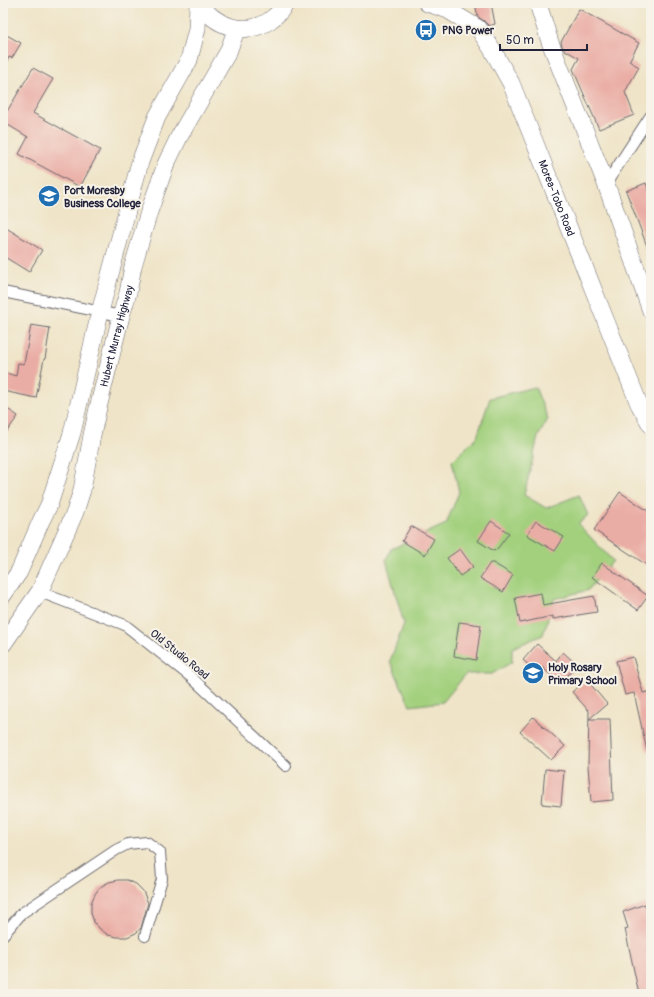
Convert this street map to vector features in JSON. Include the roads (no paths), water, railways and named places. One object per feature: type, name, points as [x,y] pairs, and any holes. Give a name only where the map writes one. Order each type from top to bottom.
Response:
[{"type":"highway","points":[[199,3],[205,12],[214,20],[237,28],[250,28],[263,24],[275,17],[289,4]]},
{"type":"highway","name":"Hubert Murray Highway","points":[[3,595],[19,572],[41,521],[50,505],[72,434],[100,312],[140,162],[157,117],[189,60],[197,28],[199,3]]},
{"type":"highway","name":"Morea-Tobo Road","points":[[427,3],[448,10],[479,29],[511,83],[639,404],[651,425]]},
{"type":"highway","points":[[538,4],[550,42],[606,184],[651,311]]},
{"type":"highway","name":"Hubert Murray Highway","points":[[3,644],[40,591],[75,512],[82,490],[92,435],[121,316],[128,294],[133,266],[149,212],[166,164],[179,137],[228,52],[237,28]]},
{"type":"street","points":[[606,184],[651,115]]},
{"type":"street","points":[[3,292],[121,316]]},
{"type":"street","name":"Old Studio Road","points":[[40,591],[125,625],[191,677],[286,766]]},
{"type":"street","points":[[3,935],[22,913],[116,850],[128,844],[147,842],[160,852],[162,879],[145,936]]},
{"type":"place","name":"PNG Power","points":[[426,30]]},
{"type":"place","name":"Port Moresby Business College","points":[[49,196]]},
{"type":"place","name":"Holy Rosary Primary School","points":[[533,673]]}]
